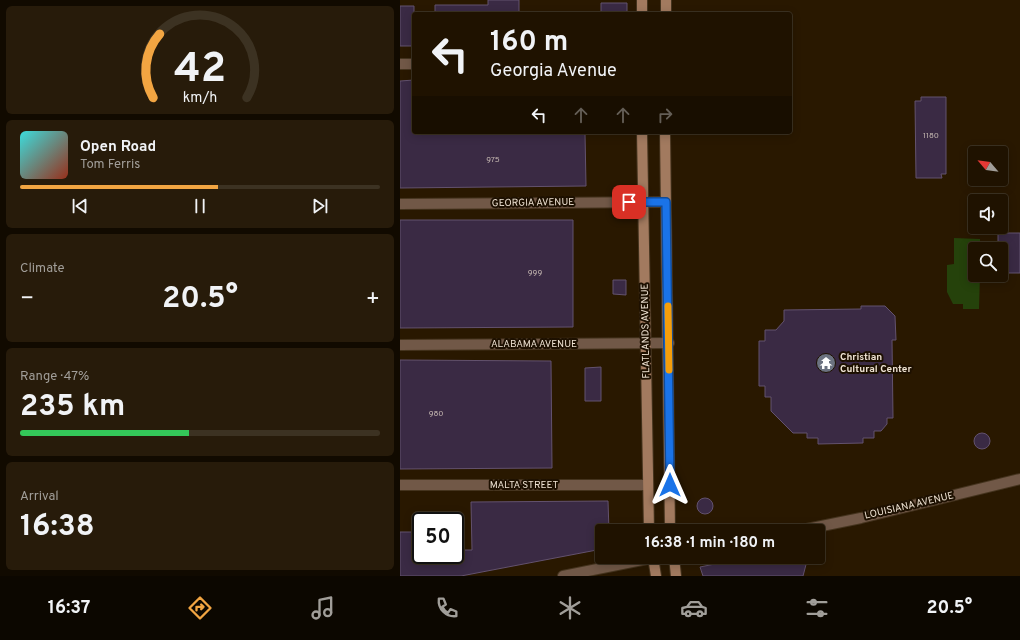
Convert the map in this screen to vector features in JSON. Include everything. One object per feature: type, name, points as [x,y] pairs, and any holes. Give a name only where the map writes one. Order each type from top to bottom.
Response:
[{"type":"main road","points":[[642,0],[642,12]]},
{"type":"main road","points":[[666,0],[666,12]]},
{"type":"main road","name":"FLATLANDS AVENUE","points":[[642,134],[647,343],[649,524]]},
{"type":"main road","points":[[665,134],[669,343],[670,524]]},
{"type":"main road","points":[[655,564],[656,576]]},
{"type":"main road","points":[[675,564],[676,576]]},
{"type":"street","points":[[400,64],[412,64]]},
{"type":"street","name":"GEORGIA AVENUE","points":[[400,204],[666,202]]},
{"type":"street","name":"ALABAMA AVENUE","points":[[400,345],[669,343]]},
{"type":"street","name":"LOUISIANA AVENUE","points":[[825,525],[1020,479]]},
{"type":"street","name":"MALTA STREET","points":[[400,485],[648,485]]},
{"type":"street","points":[[563,576],[620,564]]},
{"type":"green space","points":[[954,238],[980,239],[980,242],[968,242],[968,282],[980,282],[979,309],[963,309],[963,304],[953,304],[947,292],[947,265],[954,264]]},
{"type":"building","points":[[488,0],[519,0],[519,12],[435,12],[435,5],[488,5]]},
{"type":"building","points":[[601,3],[627,3],[627,12],[601,12]]},
{"type":"building","points":[[400,6],[414,6],[414,12],[412,12],[412,46],[400,46]]},
{"type":"building","points":[[412,80],[412,134],[585,134],[586,186],[400,188],[400,81]]},
{"type":"building","points":[[921,97],[946,97],[946,174],[941,174],[942,178],[916,178],[915,101],[921,101]]},
{"type":"building","points":[[400,220],[573,220],[573,327],[400,328]]},
{"type":"building","points":[[1020,233],[1020,273],[1008,273],[1008,242],[998,242],[998,234]]},
{"type":"building","points":[[613,280],[626,280],[626,295],[613,294]]},
{"type":"building","name":"Christian Cultural Center","points":[[861,306],[885,306],[895,316],[896,340],[892,340],[893,418],[887,418],[887,424],[881,431],[874,431],[874,438],[863,438],[863,443],[818,444],[818,438],[807,438],[807,433],[793,433],[771,411],[771,397],[765,397],[765,386],[759,386],[759,341],[765,341],[765,330],[776,330],[784,321],[784,310],[861,309]]},
{"type":"building","points":[[400,360],[551,361],[552,468],[400,469]]},
{"type":"building","points":[[601,367],[601,401],[585,401],[585,368]]},
{"type":"building","points":[[982,433],[988,435],[990,441],[988,447],[982,449],[976,447],[974,441],[976,435]]},
{"type":"building","points":[[705,498],[711,500],[713,506],[711,512],[705,514],[699,512],[697,506],[699,500]]},
{"type":"building","points":[[608,501],[609,524],[595,524],[595,550],[461,576],[400,576],[400,532],[412,532],[412,564],[464,564],[464,550],[472,550],[471,502]]},
{"type":"building","points":[[715,564],[806,564],[803,576],[703,576],[700,567]]},
{"type":"slow traffic","points":[[668,306],[669,370]]},
{"type":"place","name":"Christian Cultural Center","points":[[826,363]]},
{"type":"route","points":[[629,202],[666,202],[669,329],[670,485]]}]
